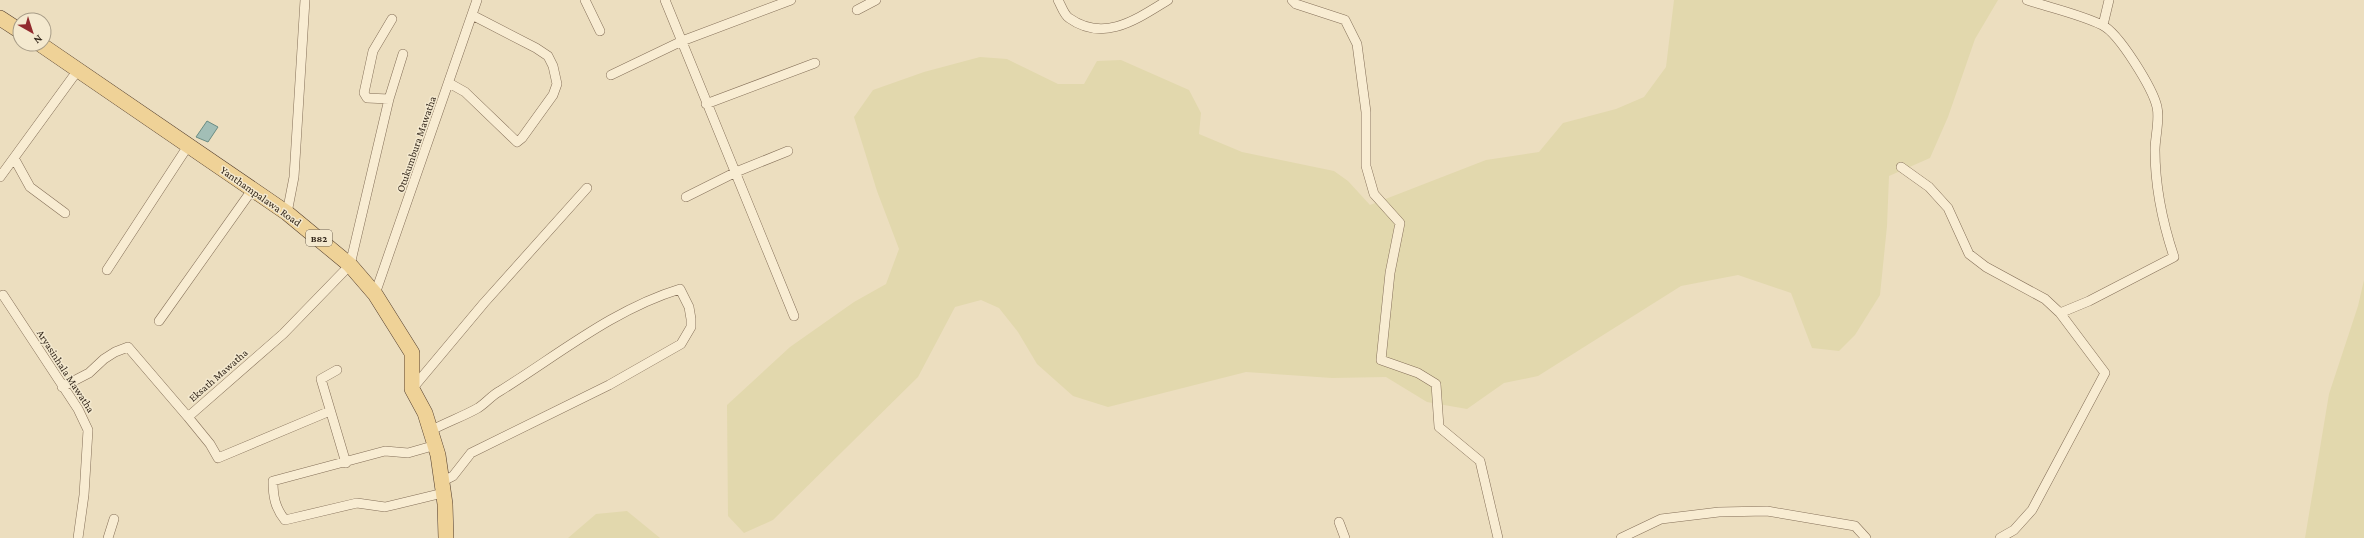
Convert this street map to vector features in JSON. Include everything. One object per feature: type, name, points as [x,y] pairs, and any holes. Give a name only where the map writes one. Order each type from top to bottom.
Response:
[{"type":"main road","points":[[0,18],[12,26]]},
{"type":"main road","name":"Yanthampalawa Road","points":[[52,52],[287,213],[350,265],[375,294],[412,353],[412,389],[432,430],[436,445],[442,487],[446,538]]},
{"type":"street","points":[[287,213],[294,177],[305,0]]},
{"type":"street","name":"Otukumbura Mawatha","points":[[375,294],[477,0]]},
{"type":"street","points":[[586,0],[600,31]]},
{"type":"street","points":[[665,0],[706,104],[736,172],[794,316]]},
{"type":"street","points":[[610,75],[682,41],[791,0]]},
{"type":"street","points":[[857,10],[876,0]]},
{"type":"street","points":[[1058,0],[1068,18],[1094,30],[1129,24],[1168,0]]},
{"type":"street","points":[[1292,0],[1296,4],[1345,20],[1357,44],[1366,112],[1366,166],[1374,194],[1400,223],[1390,273],[1381,360],[1418,373],[1436,384],[1439,427],[1480,461],[1498,538]]},
{"type":"street","points":[[2027,0],[2103,25],[2122,46],[2140,71],[2158,108],[2155,149],[2156,184],[2162,221],[2174,257],[2089,301],[2060,313]]},
{"type":"street","points":[[2103,25],[2110,0]]},
{"type":"street","points":[[449,83],[464,92],[516,142],[542,111],[553,95],[557,84],[553,66],[548,56],[515,36],[472,15]]},
{"type":"street","points":[[389,99],[367,98],[364,93],[373,51],[392,19]]},
{"type":"street","points":[[350,265],[389,99],[403,54]]},
{"type":"street","points":[[706,104],[815,63]]},
{"type":"street","points":[[0,177],[78,70]]},
{"type":"street","points":[[107,270],[188,146]]},
{"type":"street","points":[[686,197],[736,172],[788,151]]},
{"type":"street","points":[[14,158],[30,188],[64,213]]},
{"type":"street","points":[[1901,167],[1929,186],[1948,208],[1969,254],[1986,267],[2045,299],[2060,313],[2105,373],[2032,510],[2014,530],[2000,538]]},
{"type":"street","points":[[412,389],[484,303],[588,188]]},
{"type":"street","points":[[159,321],[252,190]]},
{"type":"street","name":"Eksath Mawatha","points":[[62,386],[89,373],[109,355],[128,347],[188,418],[283,334],[350,265]]},
{"type":"street","points":[[432,430],[479,407],[499,391],[575,342],[634,307],[656,296],[680,289],[689,307],[691,319],[691,328],[682,344],[609,386],[471,453],[442,487],[385,507],[357,503],[285,520],[278,512],[273,494],[273,481],[346,463],[385,451],[408,453],[436,445]]},
{"type":"street","name":"Aryasinhala Mawatha","points":[[3,295],[78,409],[88,430],[84,494],[78,538]]},
{"type":"street","points":[[337,370],[321,379],[346,463]]},
{"type":"street","points":[[188,418],[210,444],[218,458],[330,411]]},
{"type":"street","points":[[1621,538],[1661,519],[1719,512],[1767,512],[1855,526],[1866,538]]},
{"type":"street","points":[[108,538],[114,519]]},
{"type":"street","points":[[1339,522],[1345,538]]},
{"type":"shaded area","points":[[1674,0],[1998,0],[1975,39],[1948,117],[1930,158],[1889,176],[1887,226],[1880,295],[1855,335],[1839,351],[1812,348],[1791,293],[1738,275],[1681,286],[1538,376],[1504,383],[1467,409],[1427,402],[1386,377],[1332,378],[1246,372],[1108,407],[1073,396],[1037,364],[1018,332],[999,308],[981,300],[955,307],[918,377],[773,520],[744,533],[728,516],[727,405],[790,347],[854,302],[886,284],[899,249],[877,191],[854,117],[873,90],[924,72],[980,57],[1007,59],[1058,84],[1084,84],[1097,61],[1121,60],[1189,90],[1201,113],[1199,134],[1242,152],[1334,171],[1348,181],[1370,205],[1486,160],[1539,152],[1563,123],[1616,109],[1644,97],[1666,67]]},
{"type":"shaded area","points":[[2364,280],[2364,538],[2305,538],[2329,394],[2358,306]]},
{"type":"shaded area","points":[[627,511],[660,538],[568,538],[596,514]]},
{"type":"water","points":[[207,121],[218,127],[208,142],[196,137]]}]
